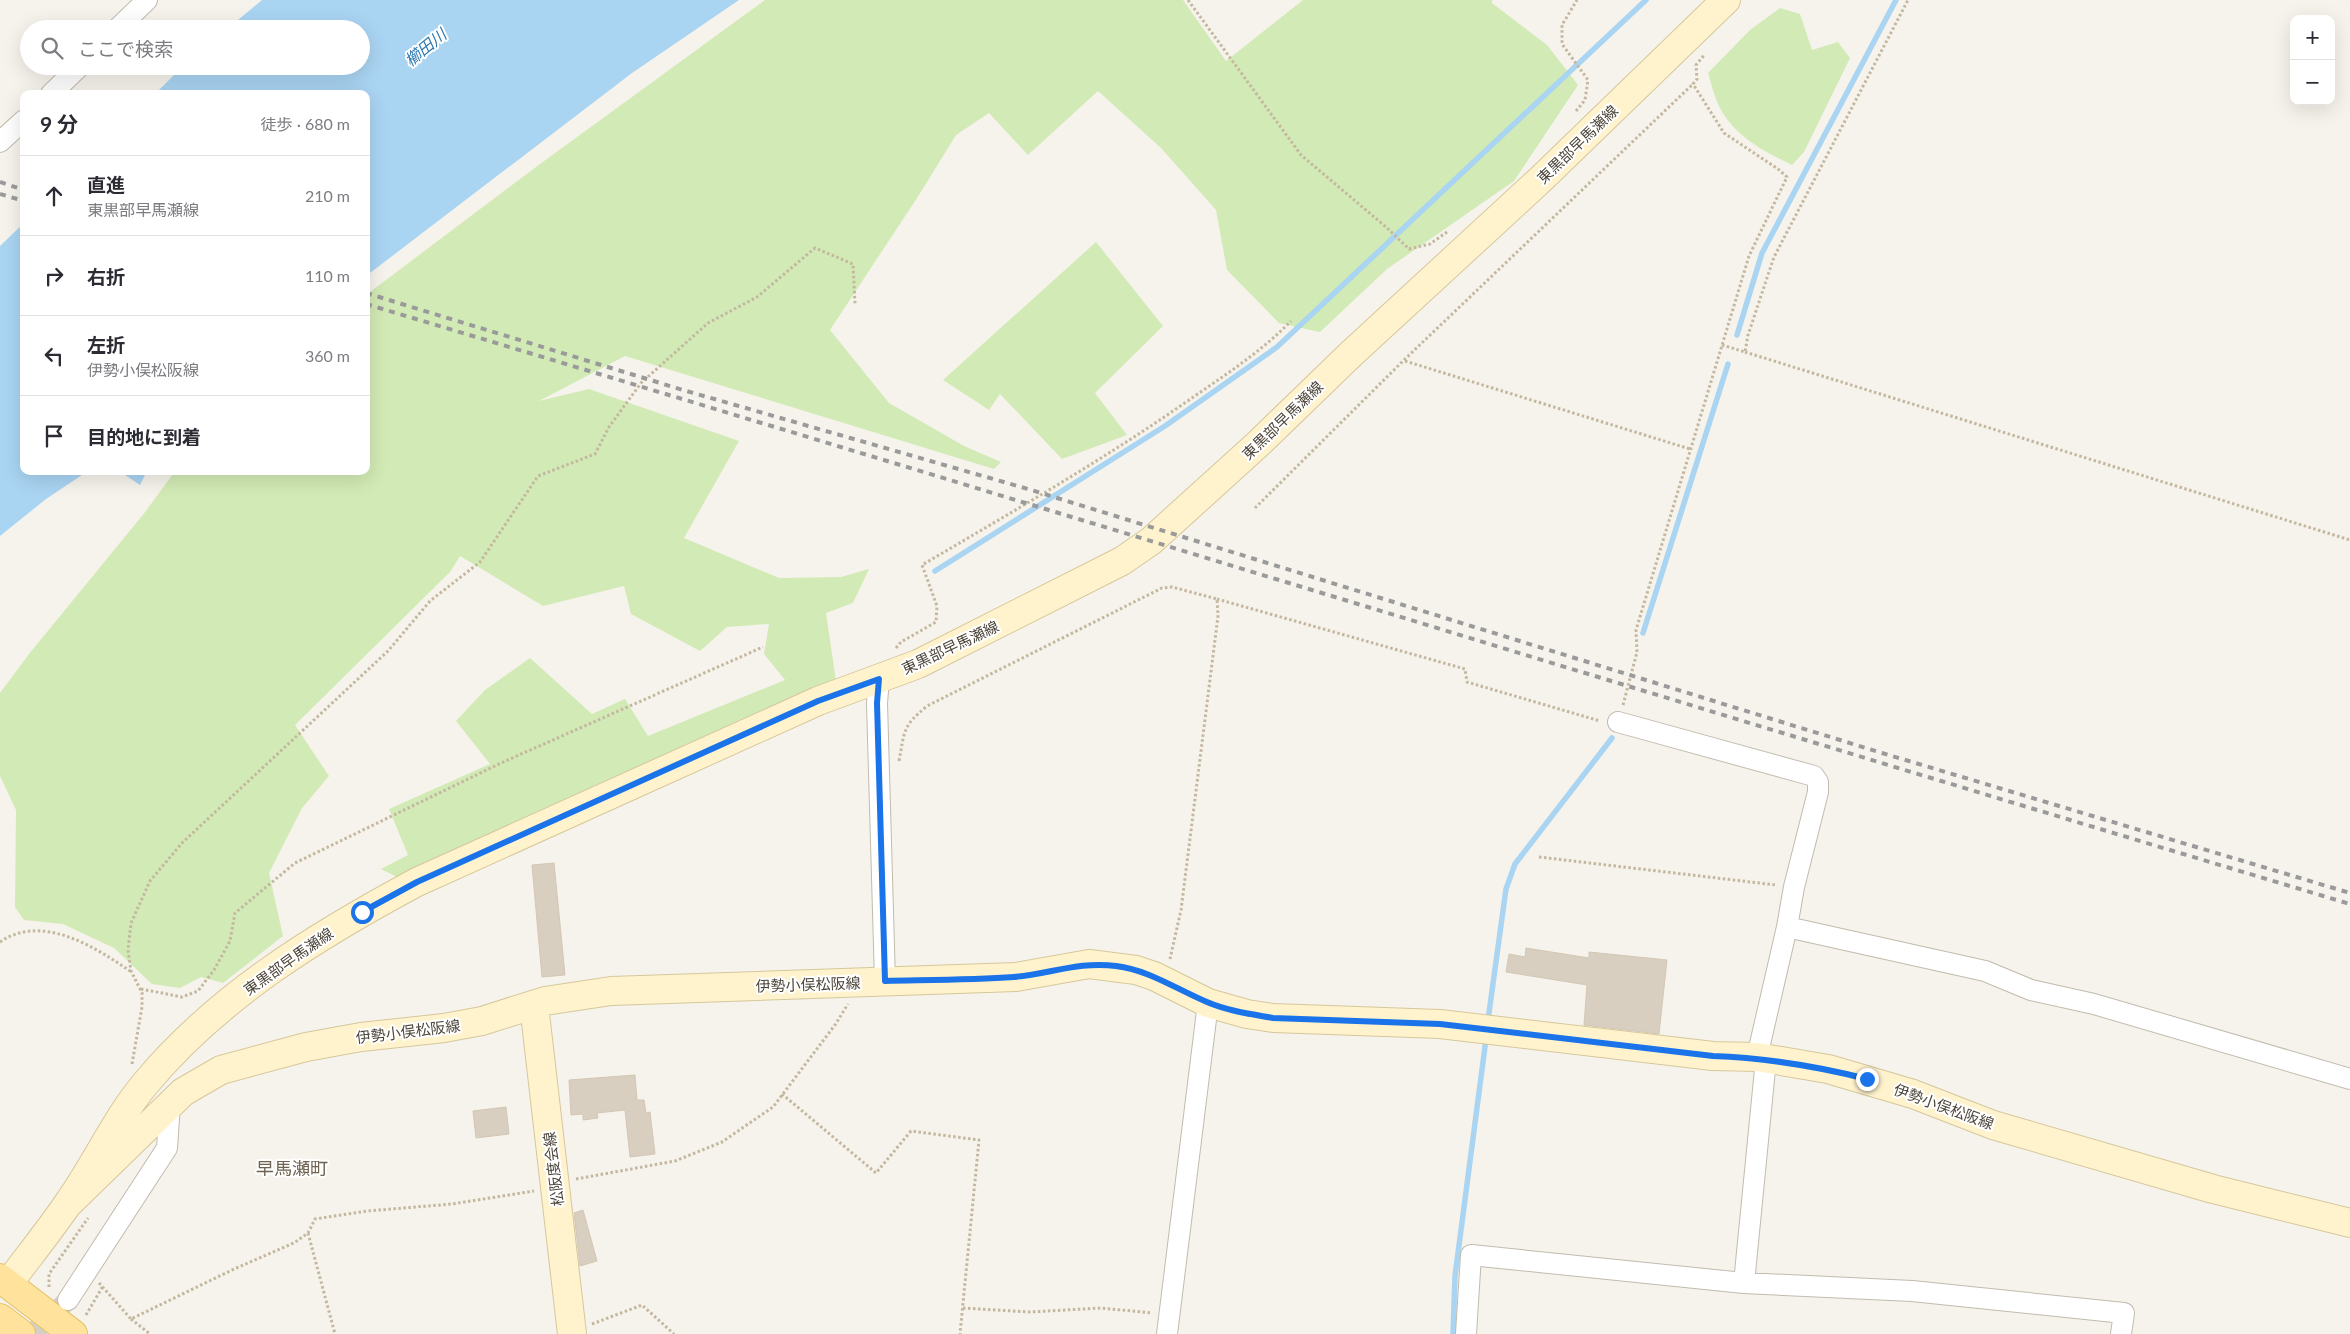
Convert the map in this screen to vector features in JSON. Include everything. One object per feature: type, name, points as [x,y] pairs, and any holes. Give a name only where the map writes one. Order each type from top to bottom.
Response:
[{"type":"main road","name":"東黒部早馬瀬線","points":[[4,1281],[70,1202],[144,1086],[161,1065],[240,994],[270,970],[312,941],[362,912],[449,867],[818,701],[918,664],[1122,562],[1151,541],[1258,444],[1351,354],[1540,180],[1726,0]]},
{"type":"main road","name":"伊勢小俣松阪線","points":[[70,1202],[183,1092],[211,1075],[258,1059],[361,1037],[444,1028],[482,1021],[534,1004],[577,996],[627,990],[1016,977],[1090,964],[1136,970],[1165,981],[1208,1003],[1247,1014],[1273,1018],[1440,1024],[1713,1056],[1762,1058],[1828,1069],[1913,1094],[1993,1125],[2213,1188],[2350,1223]]},
{"type":"main road","name":"松阪度会線","points":[[534,1004],[572,1333]]},
{"type":"main road","points":[[4,1281],[79,1324]]},
{"type":"main road","points":[[0,1318],[21,1334]]},
{"type":"street","points":[[126,20],[147,0]]},
{"type":"street","points":[[56,90],[71,75]]},
{"type":"street","points":[[0,142],[20,124]]},
{"type":"street","points":[[879,679],[877,703],[885,981]]},
{"type":"street","points":[[1618,722],[1814,776],[1818,782],[1818,792],[1794,887],[1762,1058],[1744,1282]]},
{"type":"street","points":[[1787,927],[1985,971],[2031,990],[2094,1004],[2350,1080]]},
{"type":"street","points":[[1168,1324],[1208,1003]]},
{"type":"street","points":[[68,1300],[167,1148],[170,1104]]},
{"type":"street","points":[[1466,1334],[1471,1255],[1744,1282],[1912,1291],[2124,1313],[2121,1334]]},
{"type":"path","points":[[1188,0],[1301,155],[1388,228],[1405,245]]},
{"type":"path","points":[[1577,0],[1562,25],[1562,44],[1584,76]]},
{"type":"path","points":[[1745,352],[1748,335],[1774,258],[1908,0]]},
{"type":"path","points":[[1255,508],[1404,360],[1693,84],[1697,79],[1696,65],[1708,50]]},
{"type":"path","points":[[898,768],[905,730],[909,721],[927,706],[1162,588],[1172,587],[1465,669],[1467,682],[1606,723],[1618,722],[1637,652],[1636,630],[1722,345],[1755,239],[1787,177],[1724,133],[1693,84]]},
{"type":"path","points":[[130,1074],[142,1008],[141,988],[131,971],[128,950],[131,923],[150,881],[182,843],[388,651],[430,600],[480,562],[538,476],[595,454],[609,427],[641,383],[708,323],[757,297],[815,248],[853,264],[855,304]]},
{"type":"path","points":[[879,679],[886,660],[901,642],[936,622],[937,606],[922,566],[1044,494],[1160,420],[1270,344],[1291,321]]},
{"type":"path","points":[[1722,345],[2350,540]]},
{"type":"path","points":[[1404,360],[1690,449]]},
{"type":"path","points":[[1165,981],[1181,910],[1218,616],[1217,599]]},
{"type":"path","points":[[141,988],[182,997],[198,991],[214,970],[230,941],[235,913],[295,863],[501,763],[763,647]]},
{"type":"path","points":[[1540,857],[1794,887]]},
{"type":"path","points":[[0,942],[32,931],[49,931],[87,944],[131,971]]},
{"type":"path","points":[[131,1319],[234,1269],[294,1243],[308,1232],[314,1220],[367,1212],[452,1204],[555,1186],[563,1182],[675,1161],[722,1142],[773,1107],[836,1025],[851,1000],[855,982]]},
{"type":"path","points":[[782,1094],[876,1173],[911,1131],[980,1140],[960,1334]]},
{"type":"path","points":[[308,1232],[335,1334]]},
{"type":"path","points":[[85,1276],[103,1286],[131,1319],[150,1334]]},
{"type":"path","points":[[79,1324],[103,1286]]},
{"type":"path","points":[[572,1333],[642,1305],[674,1334]]},
{"type":"path","points":[[963,1308],[1030,1312],[1101,1308],[1168,1324]]},
{"type":"green space","points":[[765,0],[1183,0],[1226,61],[1303,0],[1492,0],[1492,3],[1547,45],[1578,85],[1514,181],[1387,269],[1320,332],[1279,323],[1227,270],[1216,210],[1161,148],[1098,91],[1028,155],[989,113],[956,135],[830,330],[889,403],[964,446],[1001,462],[994,469],[625,356],[539,401],[589,389],[739,441],[684,538],[779,578],[841,577],[869,569],[853,603],[826,613],[836,681],[399,878],[381,869],[408,855],[389,809],[490,764],[456,721],[485,690],[530,658],[592,714],[625,699],[648,736],[785,680],[764,654],[769,624],[727,627],[700,651],[631,614],[624,586],[543,606],[460,556],[450,572],[295,725],[329,776],[302,808],[269,873],[283,936],[223,983],[201,977],[180,988],[152,984],[114,948],[63,924],[24,920],[15,907],[16,810],[0,776],[0,693],[29,654],[146,511],[172,475],[370,475],[370,292],[540,164]]},
{"type":"green space","points":[[1780,8],[1800,14],[1812,50],[1838,42],[1850,58],[1804,152],[1792,165],[1750,142],[1733,126],[1719,106],[1708,73],[1750,30]]},
{"type":"green space","points":[[1096,242],[1163,326],[1095,393],[1127,435],[1062,459],[1000,394],[989,410],[943,380]]},
{"type":"water","name":"櫛田川","points":[[262,0],[739,0],[632,73],[370,273],[370,90],[159,90],[174,75],[370,75],[370,20],[238,20]]},
{"type":"water","points":[[20,227],[20,475],[82,475],[46,499],[0,536],[0,246]]},
{"type":"water","points":[[125,475],[145,475],[140,485]]},
{"type":"building","points":[[554,863],[565,975],[542,977],[532,865]]},
{"type":"building","points":[[1526,948],[1589,958],[1589,952],[1667,960],[1659,1034],[1584,1025],[1587,985],[1506,972],[1509,954],[1525,957]]},
{"type":"building","points":[[635,1075],[637,1100],[644,1100],[646,1113],[650,1112],[655,1154],[630,1157],[625,1110],[597,1113],[598,1118],[583,1120],[583,1114],[571,1115],[569,1080]]},
{"type":"building","points":[[506,1107],[509,1134],[476,1138],[473,1111]]},
{"type":"building","points":[[583,1210],[597,1261],[580,1266],[574,1213]]},
{"type":"waterway","points":[[935,571],[1165,426],[1277,347],[1646,0]]},
{"type":"waterway","points":[[1737,335],[1762,253],[1896,0]]},
{"type":"waterway","points":[[1643,633],[1728,364]]},
{"type":"waterway","points":[[1488,1020],[1506,889],[1515,864],[1612,738]]},
{"type":"waterway","points":[[1453,1334],[1455,1276],[1486,1039]]},
{"type":"tunnel","points":[[32,1334],[68,1300]]},
{"type":"railway","points":[[0,182],[20,189]]},
{"type":"railway","points":[[0,194],[20,200]]},
{"type":"railway","points":[[370,294],[683,390],[1028,489],[1882,753],[2350,893]]},
{"type":"railway","points":[[370,305],[2350,904]]},
{"type":"district","name":"早馬瀬町","points":[[292,1168]]},
{"type":"route","points":[[362,912],[417,882],[481,852],[818,701],[879,679],[877,703],[885,981],[1016,977],[1090,964],[1118,966],[1154,976],[1208,1003],[1247,1014],[1273,1018],[1375,1020],[1440,1024],[1713,1056],[1757,1057],[1828,1069],[1867,1079]]}]
